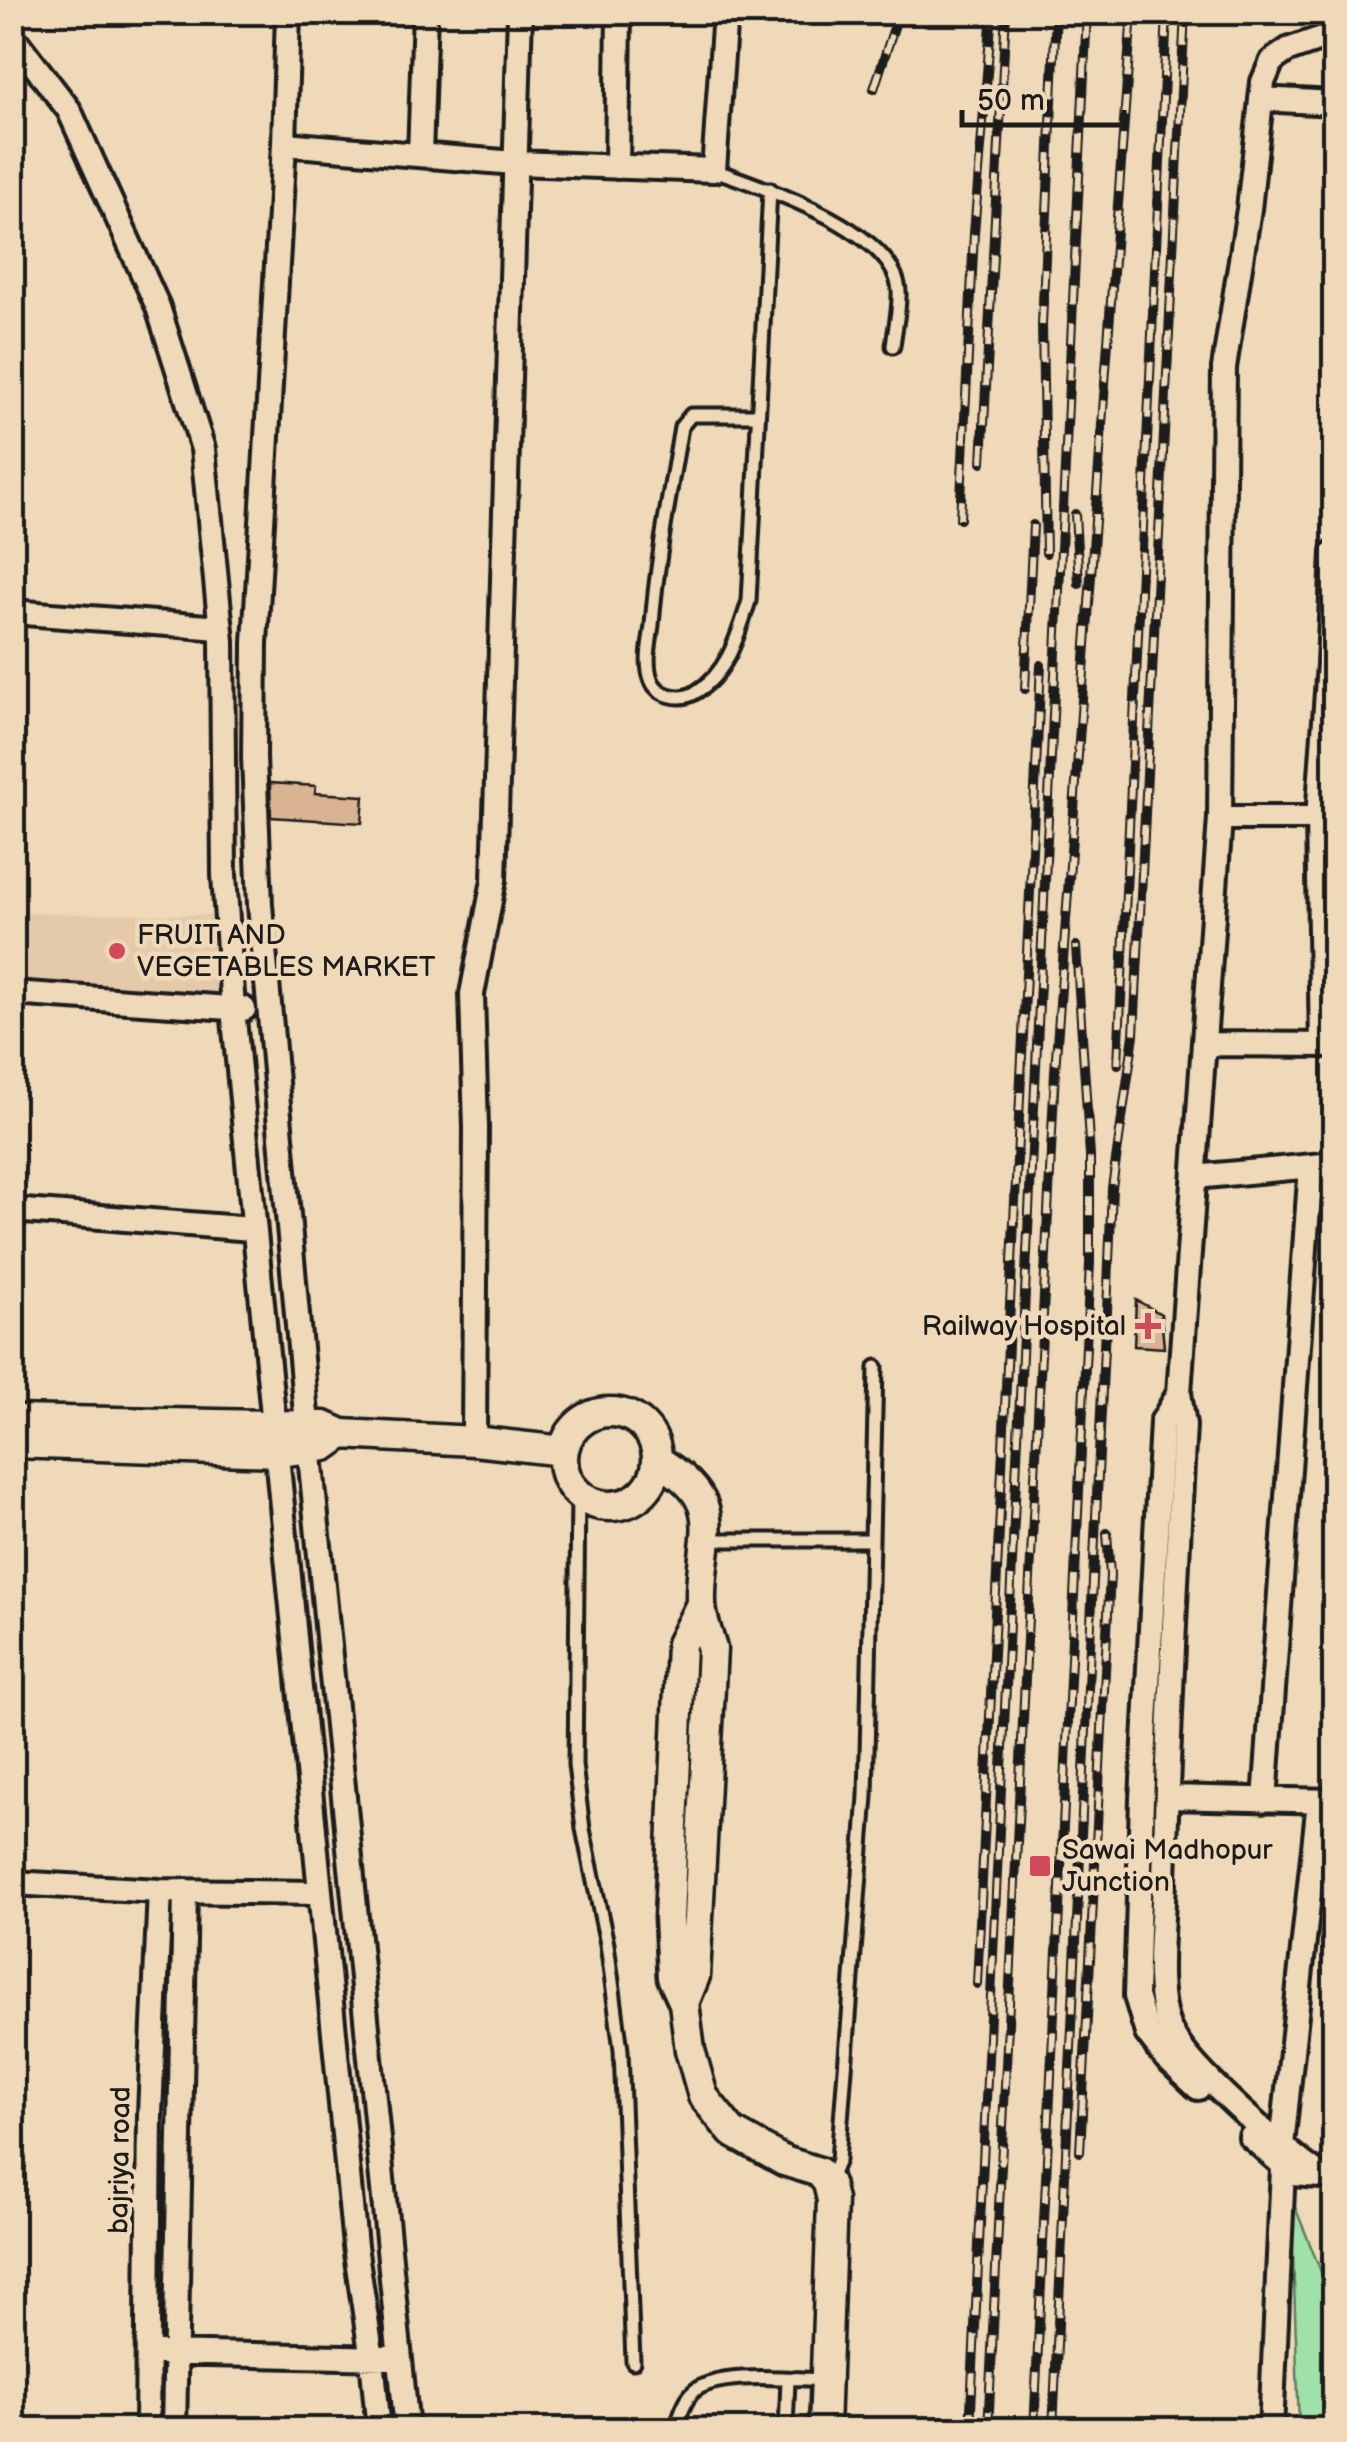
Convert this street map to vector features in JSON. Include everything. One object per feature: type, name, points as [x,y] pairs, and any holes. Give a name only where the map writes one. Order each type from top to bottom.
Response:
[{"type":"street","points":[[288,12],[284,144],[254,643],[254,757],[268,1008],[407,2430]]},
{"type":"street","points":[[420,155],[426,12]]},
{"type":"street","points":[[474,1441],[476,1128],[472,994],[494,880],[520,12]]},
{"type":"street","points":[[617,166],[620,12]]},
{"type":"street","points":[[284,144],[515,163],[714,170],[725,12]]},
{"type":"street","points":[[1283,2157],[1188,2058],[1170,2031],[1163,2005],[1162,1964],[1184,1425],[1179,1394],[1220,818],[1224,368],[1249,209],[1263,82],[1272,61],[1288,50],[1334,34]]},
{"type":"street","points":[[12,36],[69,110],[158,307],[203,449],[221,634],[224,875],[252,1229],[354,2246],[379,2430]]},
{"type":"street","points":[[1261,100],[1334,104]]},
{"type":"street","points":[[1204,1044],[1328,1045],[1327,851],[1318,818],[1331,664],[1334,552]]},
{"type":"street","points":[[12,612],[221,634],[254,643]]},
{"type":"street","points":[[1220,818],[1318,818]]},
{"type":"street","points":[[12,993],[233,1009],[268,1008]]},
{"type":"street","points":[[1195,1177],[1323,1165],[1264,1800]]},
{"type":"street","points":[[12,1210],[252,1229]]},
{"type":"street","points":[[1179,1394],[1162,1422],[1136,1996],[1147,2033],[1167,2059],[1283,2157],[1327,2176]]},
{"type":"street","points":[[607,1411],[637,1420],[648,1430],[658,1460],[646,1489],[621,1505],[590,1502],[578,1494],[568,1482],[563,1451],[578,1423],[607,1411]]},
{"type":"street","points":[[12,1420],[276,1439]]},
{"type":"street","points":[[12,1443],[308,1437],[325,1446],[342,1434],[474,1441],[563,1451]]},
{"type":"street","points":[[658,1460],[697,1490],[706,1512],[700,1606],[680,1644],[669,1918],[672,1978],[684,2004],[690,2050],[703,2096],[732,2132],[784,2161],[818,2172],[828,2183],[832,2200],[824,2430]]},
{"type":"street","points":[[1166,1798],[1326,1801],[1283,2157],[1271,2430]]},
{"type":"street","points":[[12,1883],[319,1894]]},
{"type":"street","name":"bajriya road","points":[[147,2430],[150,2113],[160,1891]]},
{"type":"street","points":[[174,2430],[185,1892]]},
{"type":"street","points":[[147,2352],[400,2357]]},
{"type":"lane","points":[[714,170],[821,210],[862,238],[889,264],[900,288],[893,346]]},
{"type":"lane","points":[[756,416],[691,415],[681,426],[656,575],[648,667],[652,683],[661,693],[692,695],[717,676],[741,628],[749,601],[770,189]]},
{"type":"lane","points":[[828,2183],[838,2160],[866,1796],[876,1367]]},
{"type":"lane","points":[[578,1494],[576,1765],[583,1829],[607,1944],[621,2050],[633,2362]]},
{"type":"lane","points":[[706,1540],[872,1540]]},
{"type":"lane","points":[[786,2430],[788,2379]]},
{"type":"lane","points":[[677,2430],[678,2418],[692,2392],[718,2380],[824,2380]]},
{"type":"shaded area","name":"FRUIT AND VEGETABLES MARKET","points":[[13,913],[227,915],[213,1007],[13,986]]},
{"type":"green space","points":[[1291,2197],[1334,2304],[1334,2425],[1299,2426]]},
{"type":"building","points":[[270,783],[316,786],[315,793],[364,796],[362,823],[271,817]]},
{"type":"building","points":[[1136,1300],[1161,1314],[1164,1348],[1134,1346]]},
{"type":"railway","points":[[874,89],[899,12]]},
{"type":"railway","points":[[960,519],[974,233],[992,12]]},
{"type":"railway","points":[[982,462],[1006,12]]},
{"type":"railway","points":[[1046,553],[1042,325],[1056,12]]},
{"type":"railway","points":[[970,2430],[1087,12]]},
{"type":"railway","points":[[988,2430],[1055,1071],[1132,12]]},
{"type":"railway","points":[[1118,1064],[1167,12]]},
{"type":"railway","points":[[1106,1336],[1112,1188],[1134,1035],[1185,12]]},
{"type":"railway","points":[[1075,514],[1079,584]]},
{"type":"railway","points":[[1025,689],[1033,525]]},
{"type":"railway","points":[[977,1984],[1041,665]]},
{"type":"railway","points":[[1034,2430],[1090,1263],[1090,1156],[1076,946]]},
{"type":"railway","points":[[1053,2430],[1105,1326]]},
{"type":"railway","points":[[1080,2152],[1110,1575],[1107,1533]]},
{"type":"place","name":"FRUIT AND VEGETABLES MARKET","points":[[117,951]]},
{"type":"place","name":"Railway Hospital","points":[[1148,1326]]},
{"type":"place","name":"Sawai Madhopur Junction","points":[[1040,1866]]}]
